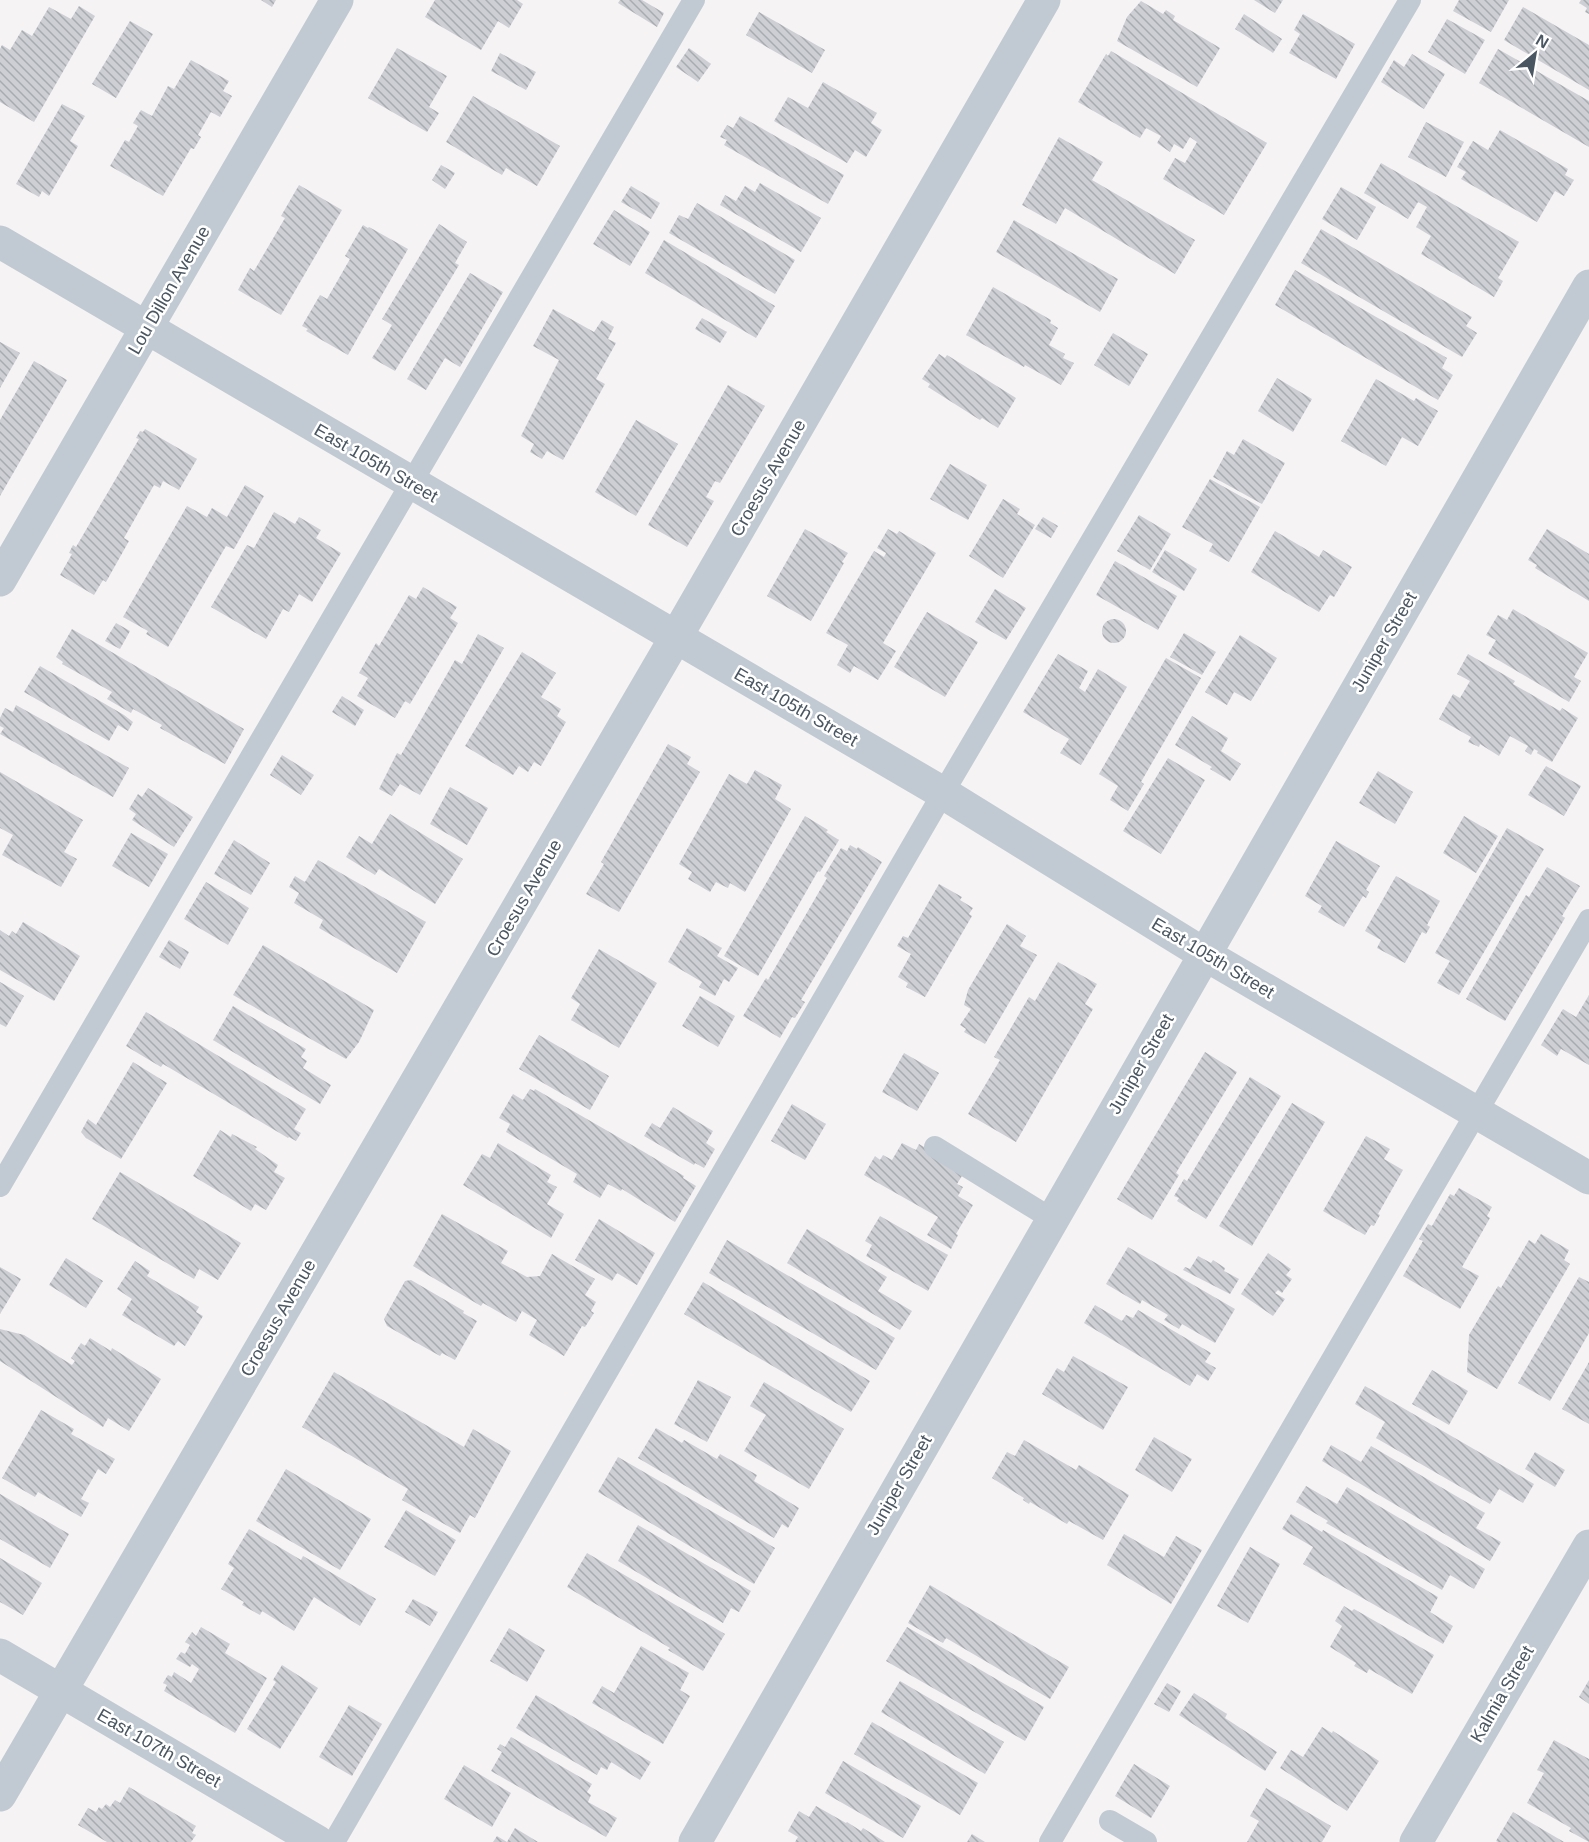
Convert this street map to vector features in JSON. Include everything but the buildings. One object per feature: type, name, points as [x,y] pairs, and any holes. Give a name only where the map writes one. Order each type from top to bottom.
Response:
[{"type":"street","name":"Lou Dillon Avenue","points":[[0,580],[337,0]]},
{"type":"street","name":"Croesus Avenue","points":[[0,1796],[676,637],[1044,0]]},
{"type":"street","name":"East 105th Street","points":[[0,242],[943,793],[1204,954],[1589,1178]]},
{"type":"street","name":"Juniper Street","points":[[695,1842],[1589,286]]},
{"type":"street","name":"Kalmia Street","points":[[1416,1842],[1589,1546]]},
{"type":"street","name":"East 107th Street","points":[[0,1655],[318,1842]]},
{"type":"lane","points":[[0,1186],[694,0]]},
{"type":"lane","points":[[334,1842],[943,793],[1410,0]]},
{"type":"lane","points":[[1050,1842],[1589,920]]},
{"type":"lane","points":[[935,1147],[1052,1219]]},
{"type":"lane","points":[[1110,1821],[1146,1842]]}]
